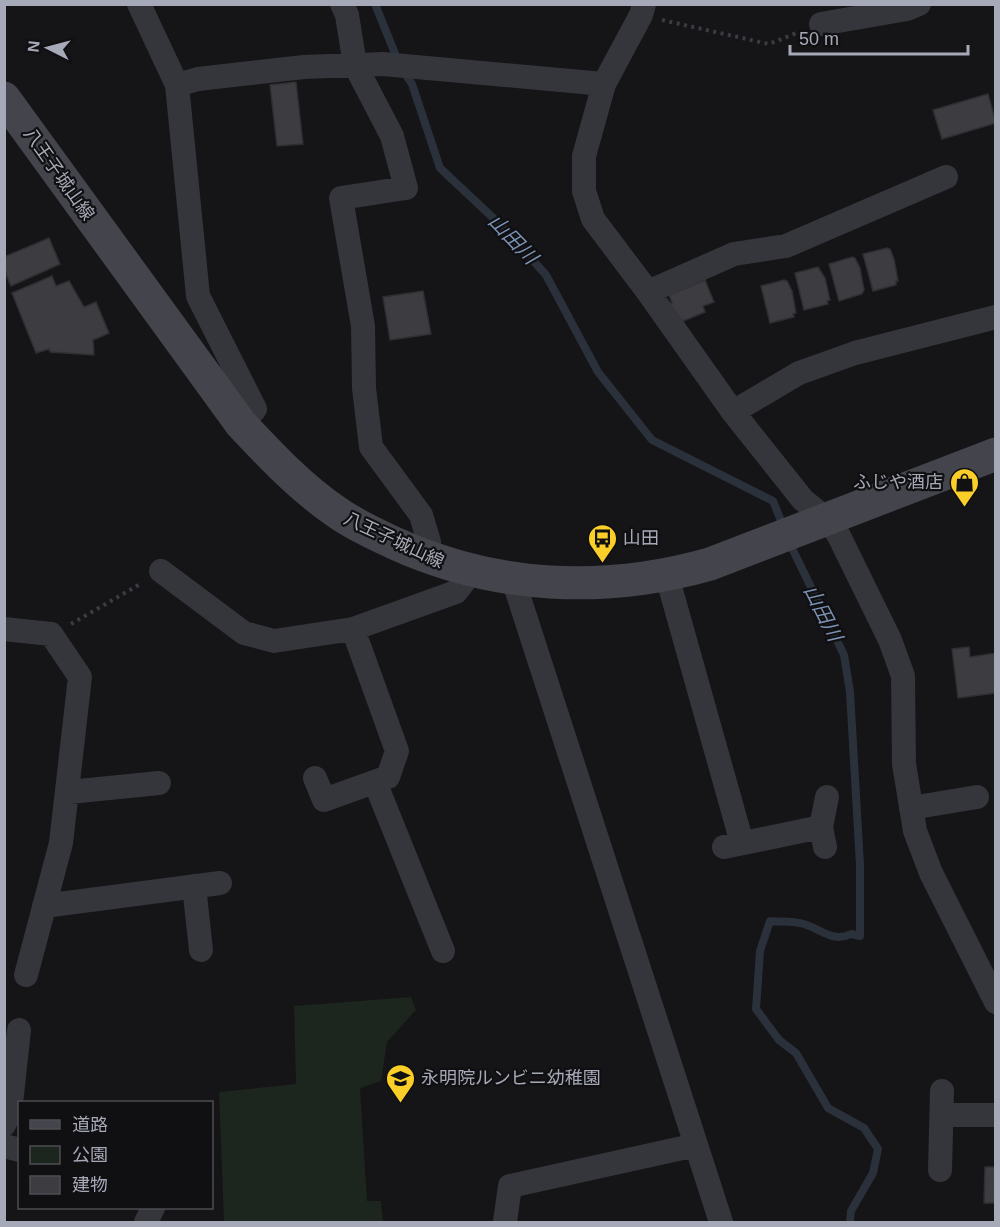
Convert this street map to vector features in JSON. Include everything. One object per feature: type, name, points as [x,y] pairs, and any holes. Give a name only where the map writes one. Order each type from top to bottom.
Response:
[{"type":"main road","name":"八王子城山線","points":[[9,112],[240,424],[283,469],[337,513],[357,526],[429,558],[472,572],[556,584],[613,583],[667,576],[710,564],[828,520]]},
{"type":"main road","points":[[828,520],[996,454]]},
{"type":"street","points":[[139,4],[177,85],[198,296],[255,409],[240,424]]},
{"type":"street","points":[[342,4],[347,15],[355,65],[392,136],[406,188],[341,198],[363,326],[364,388],[371,447],[421,515],[429,542],[429,558]]},
{"type":"street","points":[[821,24],[908,9],[919,4]]},
{"type":"street","points":[[642,10],[604,84],[584,156],[584,191],[593,219],[733,412],[803,500],[828,520],[839,536],[890,640],[903,676],[904,764],[915,831],[931,873],[996,1002]]},
{"type":"street","points":[[177,85],[198,79],[304,67],[383,64],[604,84]]},
{"type":"street","points":[[648,292],[735,255],[786,246],[946,177]]},
{"type":"street","points":[[733,412],[799,373],[855,352],[996,316]]},
{"type":"street","points":[[161,571],[244,633],[257,638],[274,640],[353,629],[456,592],[472,572]]},
{"type":"street","points":[[667,576],[733,845],[823,837],[827,797]]},
{"type":"street","points":[[513,579],[721,1222]]},
{"type":"street","points":[[4,629],[51,634],[80,677],[69,792],[61,843],[26,975]]},
{"type":"street","points":[[315,778],[324,800],[388,777],[397,752],[353,629]]},
{"type":"street","points":[[375,782],[442,951]]},
{"type":"street","points":[[69,792],[159,783]]},
{"type":"street","points":[[911,808],[977,797]]},
{"type":"street","points":[[44,906],[220,883]]},
{"type":"street","points":[[194,886],[201,950]]},
{"type":"street","points":[[4,1125],[10,1113],[19,1030]]},
{"type":"street","points":[[940,1170],[942,1091]]},
{"type":"street","points":[[942,1115],[996,1115]]},
{"type":"street","points":[[505,1222],[510,1186],[696,1145]]},
{"type":"path","points":[[642,10],[769,44],[821,24]]},
{"type":"path","points":[[51,634],[98,610],[161,571]]},
{"type":"green space","points":[[411,997],[416,1010],[387,1042],[381,1081],[360,1088],[367,1201],[381,1201],[383,1222],[224,1222],[219,1092],[296,1084],[294,1006]]},
{"type":"building","points":[[296,82],[303,144],[277,146],[270,85]]},
{"type":"building","points":[[988,94],[996,123],[942,139],[933,110]]},
{"type":"building","points":[[49,238],[60,264],[11,286],[4,270],[4,257]]},
{"type":"building","points":[[890,249],[894,259],[898,281],[896,285],[873,291],[863,254]]},
{"type":"building","points":[[855,258],[860,268],[864,290],[862,294],[839,301],[829,264]]},
{"type":"building","points":[[818,267],[825,278],[830,300],[827,301],[828,304],[804,310],[795,273]]},
{"type":"building","points":[[52,276],[56,286],[69,281],[84,307],[96,302],[109,333],[93,340],[94,355],[50,352],[49,349],[36,353],[12,293]]},
{"type":"building","points":[[705,280],[714,302],[703,306],[705,312],[676,324],[668,305],[672,303],[669,295]]},
{"type":"building","points":[[787,281],[792,291],[796,313],[793,314],[794,317],[770,323],[761,286]]},
{"type":"building","points":[[423,291],[431,334],[390,340],[383,297]]},
{"type":"building","points":[[969,647],[970,657],[996,653],[996,693],[958,698],[952,649]]},
{"type":"building","points":[[985,1167],[996,1167],[996,1203],[984,1203]]},
{"type":"waterway","name":"山田川","points":[[375,4],[398,61]]},
{"type":"waterway","name":"山田川","points":[[404,72],[412,84],[440,168],[506,230],[546,275],[598,372],[652,440],[773,501],[784,528]]},
{"type":"waterway","name":"山田川","points":[[789,542],[844,655],[850,692],[860,865],[860,936],[851,934],[838,937],[800,923],[770,921],[760,951],[756,1009],[779,1040],[796,1053],[828,1108],[864,1128],[878,1149],[873,1173],[851,1211],[850,1222]]},
{"type":"place","name":"ふじや酒店","points":[[964,508]]},
{"type":"place","name":"山田","points":[[602,564]]},
{"type":"place","name":"永明院ルンビニ幼稚園","points":[[400,1104]]}]
